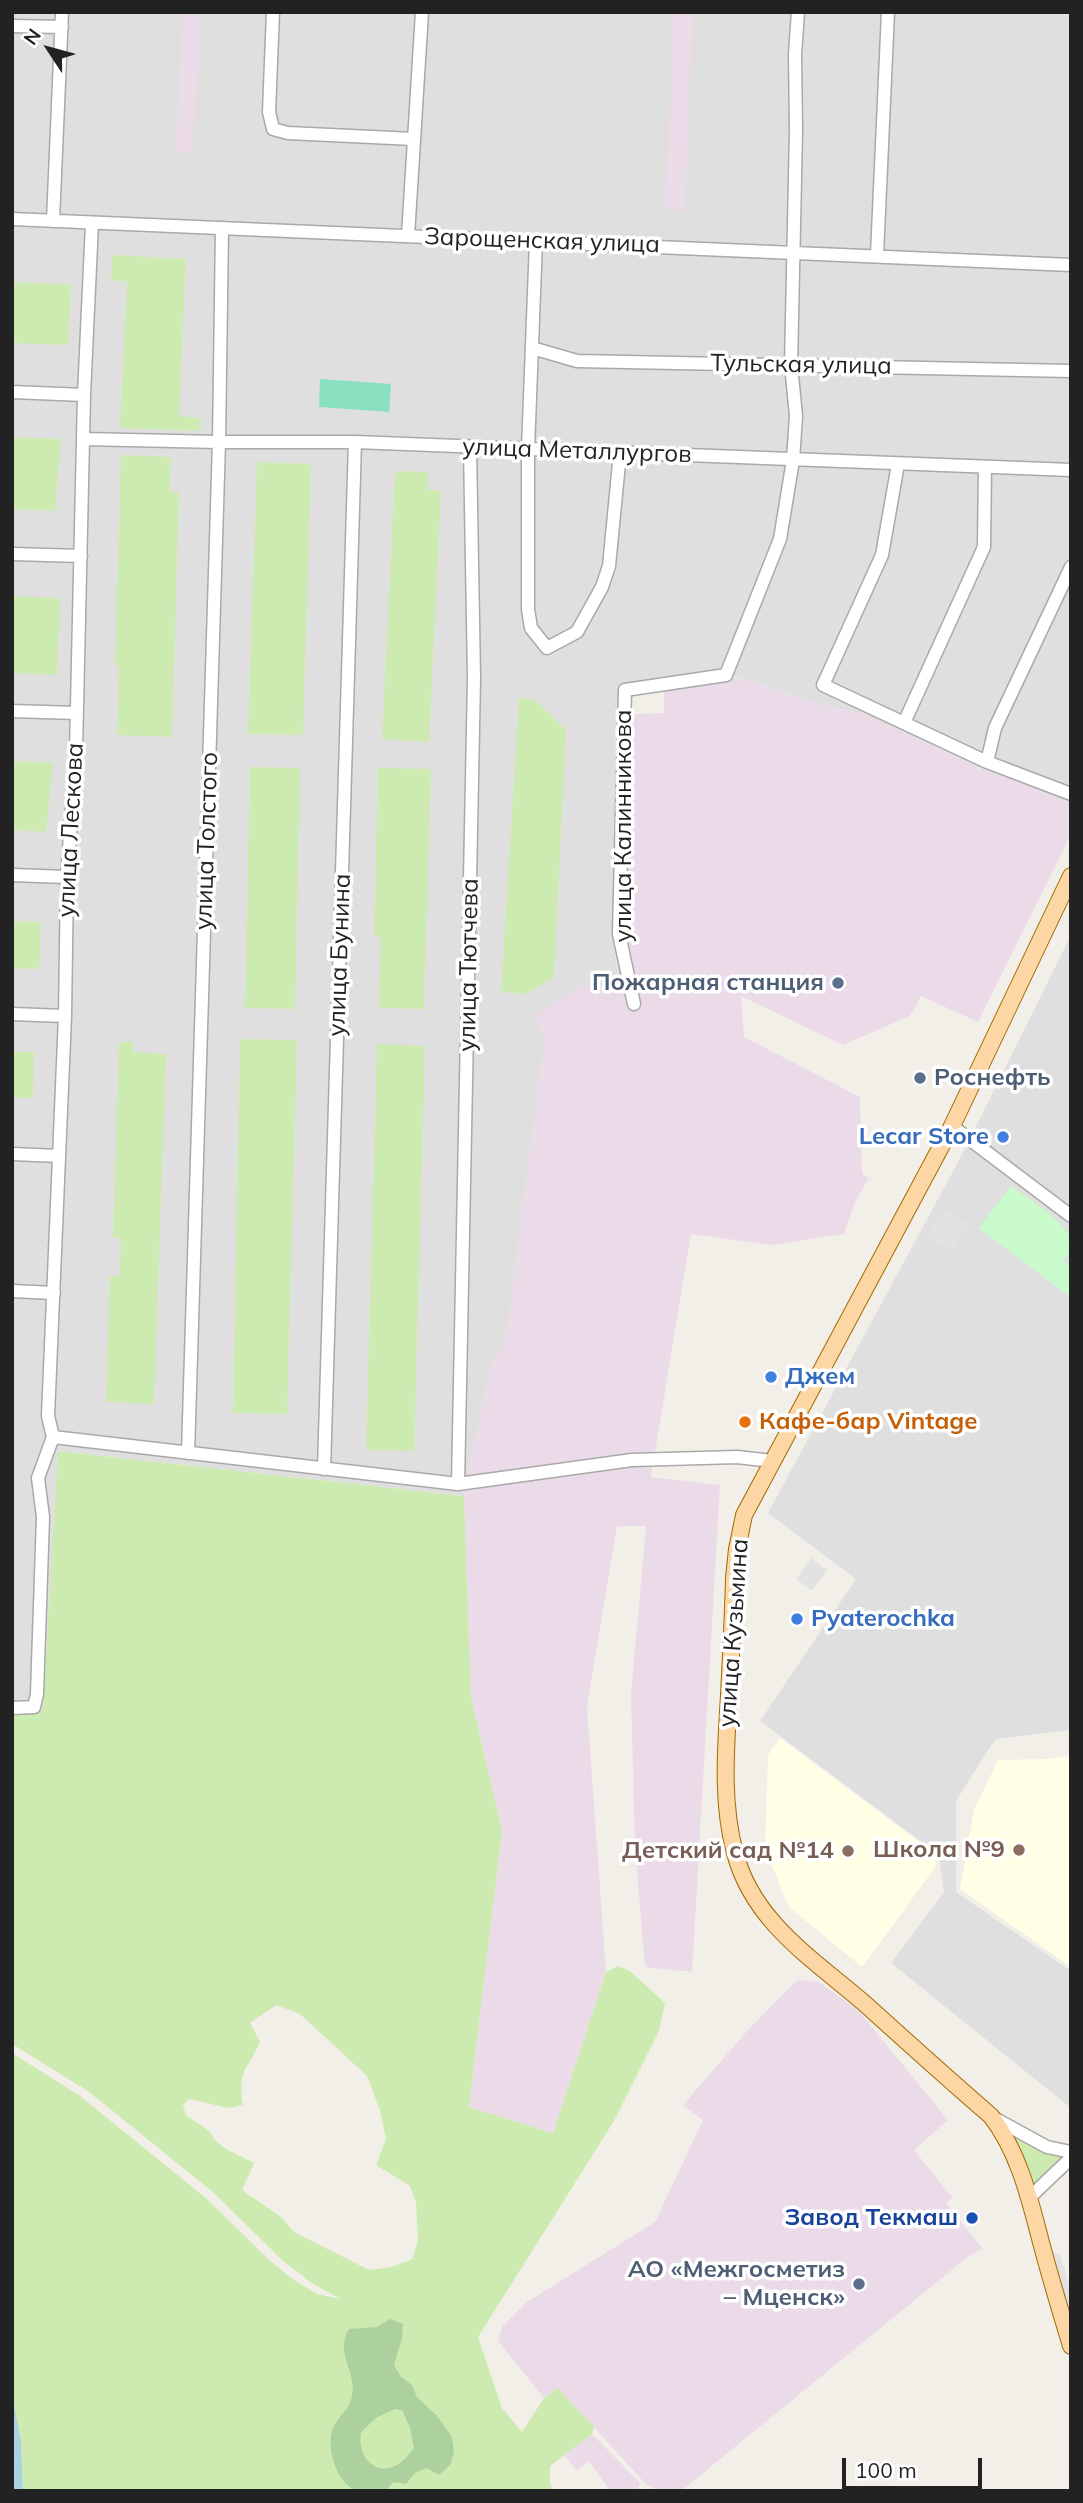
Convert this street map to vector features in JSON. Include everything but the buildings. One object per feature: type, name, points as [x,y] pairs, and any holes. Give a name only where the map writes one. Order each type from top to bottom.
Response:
[{"type":"main road","name":"улица Кузьмина","points":[[1071,876],[952,1126],[744,1515],[734,1578],[726,1779],[732,1839],[739,1866],[752,1896],[783,1934],[990,2116],[1010,2146],[1029,2198],[1071,2346]]},
{"type":"street","points":[[53,221],[62,12]]},
{"type":"street","points":[[273,12],[269,112],[273,128],[288,133],[414,139]]},
{"type":"street","points":[[408,236],[422,12]]},
{"type":"street","points":[[793,460],[796,416],[791,365],[797,12]]},
{"type":"street","points":[[877,255],[888,12]]},
{"type":"street","points":[[12,26],[62,27]]},
{"type":"street","name":"Зарощенская улица","points":[[12,219],[1071,265]]},
{"type":"street","name":"улица Лескова","points":[[53,1437],[48,1416],[65,1016],[66,877],[76,751],[84,395],[92,223]]},
{"type":"street","name":"улица Толстого","points":[[188,1453],[219,443],[222,228]]},
{"type":"street","points":[[537,241],[528,449],[528,609],[531,628],[547,648],[577,632],[602,587],[610,566],[620,453]]},
{"type":"street","name":"Тульская улица","points":[[532,348],[577,361],[1071,371]]},
{"type":"street","points":[[12,392],[84,395]]},
{"type":"street","name":"улица Металлургов","points":[[84,439],[219,443],[355,442],[1071,470]]},
{"type":"street","name":"улица Бунина","points":[[324,1468],[355,442]]},
{"type":"street","name":"улица Тютчева","points":[[458,1484],[474,678],[471,446]]},
{"type":"street","name":"улица Калинникова","points":[[634,1004],[619,934],[625,690],[726,675],[780,539],[793,460]]},
{"type":"street","points":[[898,464],[882,555],[824,685],[987,762],[1071,794]]},
{"type":"street","points":[[904,723],[984,547],[985,467]]},
{"type":"street","points":[[12,554],[81,556]]},
{"type":"street","points":[[987,762],[995,728],[1071,567]]},
{"type":"street","points":[[12,711],[76,713]]},
{"type":"street","points":[[12,876],[66,877]]},
{"type":"street","points":[[12,1014],[65,1016]]},
{"type":"street","points":[[952,1126],[1071,1216]]},
{"type":"street","points":[[12,1154],[59,1156]]},
{"type":"street","points":[[12,1291],[54,1293]]},
{"type":"street","points":[[12,1708],[34,1707],[37,1694],[43,1517],[38,1478],[53,1437],[458,1484],[632,1461],[737,1457],[772,1461]]},
{"type":"street","points":[[990,2116],[1047,2147],[1071,2152]]},
{"type":"street","points":[[1029,2198],[1071,2158]]},
{"type":"shaded area","points":[[12,12],[1071,12],[1071,801],[981,768],[862,714],[819,704],[722,672],[619,686],[613,931],[619,987],[534,1016],[545,1037],[506,1341],[490,1370],[464,1496],[59,1451],[43,1710],[12,1714]]},
{"type":"shaded area","points":[[182,12],[200,12],[193,152],[177,153]]},
{"type":"shaded area","points":[[673,12],[693,12],[684,212],[666,209]]},
{"type":"shaded area","points":[[721,672],[819,704],[862,714],[981,768],[1071,801],[1071,834],[978,1022],[921,996],[910,1016],[843,1045],[741,996],[744,1037],[860,1097],[862,1174],[869,1178],[855,1202],[844,1234],[771,1245],[691,1234],[651,1477],[720,1485],[692,1972],[645,1967],[635,1846],[631,1694],[646,1526],[617,1526],[587,1707],[606,1972],[553,2133],[469,2107],[502,1831],[471,1697],[464,1496],[490,1370],[506,1340],[545,1037],[534,1016],[583,985],[619,986],[613,931],[618,715],[664,713],[664,680]]},
{"type":"shaded area","points":[[1071,935],[1071,1730],[997,1739],[992,1744],[956,1801],[956,1892],[1071,1971],[1071,2108],[891,1963],[944,1892],[939,1855],[760,1721],[856,1579],[768,1513],[964,1151]]},
{"type":"shaded area","points":[[947,1208],[970,1226],[950,1252],[927,1234]]},
{"type":"shaded area","points":[[811,1558],[827,1570],[812,1591],[796,1579]]},
{"type":"shaded area","name":"Детский сад №14","points":[[780,1738],[934,1853],[936,1866],[862,1967],[789,1907],[765,1849],[768,1755]]},
{"type":"shaded area","name":"Школа №9","points":[[1071,1756],[1071,1967],[960,1889],[974,1810],[998,1760]]},
{"type":"shaded area","points":[[797,1980],[819,1982],[858,2010],[948,2120],[914,2150],[952,2197],[946,2203],[983,2249],[970,2255],[681,2491],[658,2491],[645,2483],[558,2388],[544,2398],[498,2341],[502,2327],[527,2302],[655,2222],[703,2120],[683,2105],[748,2030]]},
{"type":"shaded area","points":[[1051,2252],[1060,2254],[1071,2291],[1071,2321]]},
{"type":"shaded area","points":[[592,2434],[640,2483],[638,2491],[607,2491],[609,2489],[589,2461],[577,2471],[564,2455]]},
{"type":"green space","points":[[112,255],[186,259],[179,416],[201,418],[200,431],[120,428],[127,282],[111,280]]},
{"type":"green space","points":[[12,282],[71,285],[68,345],[12,343]]},
{"type":"green space","points":[[320,379],[391,384],[389,412],[319,407]]},
{"type":"green space","points":[[12,437],[61,439],[55,511],[12,509]]},
{"type":"green space","points":[[121,455],[171,457],[170,491],[179,492],[172,737],[117,735],[119,666],[115,665]]},
{"type":"green space","points":[[257,462],[311,464],[303,735],[248,734]]},
{"type":"green space","points":[[395,471],[428,472],[427,490],[441,491],[429,742],[382,739]]},
{"type":"green space","points":[[12,596],[60,598],[57,675],[12,673]]},
{"type":"green space","points":[[519,698],[535,700],[566,730],[554,977],[526,994],[501,992]]},
{"type":"green space","points":[[12,761],[53,763],[46,832],[12,830]]},
{"type":"green space","points":[[250,767],[300,768],[295,1009],[245,1008]]},
{"type":"green space","points":[[378,768],[431,769],[424,1009],[379,1008],[381,937],[374,936]]},
{"type":"green space","points":[[12,921],[41,922],[39,969],[12,968]]},
{"type":"green space","points":[[240,1039],[297,1040],[287,1414],[233,1413]]},
{"type":"green space","points":[[119,1042],[133,1042],[133,1052],[166,1054],[154,1404],[106,1402],[110,1276],[120,1276],[121,1238],[113,1238]]},
{"type":"green space","points":[[377,1044],[425,1046],[414,1451],[366,1450]]},
{"type":"green space","points":[[12,1052],[34,1052],[33,1098],[12,1098]]},
{"type":"green space","points":[[1011,1186],[1045,1210],[1068,1234],[1071,1247],[1063,1261],[1071,1266],[1071,1298],[979,1228]]},
{"type":"green space","points":[[58,1451],[464,1496],[471,1697],[502,1831],[469,2107],[553,2133],[606,1972],[618,1966],[630,1971],[665,2003],[659,2031],[614,2121],[478,2337],[502,2408],[522,2432],[544,2398],[558,2388],[594,2427],[592,2434],[550,2466],[553,2491],[23,2491],[21,2441],[12,2393],[12,2053],[80,2096],[207,2199],[291,2278],[317,2294],[341,2299],[313,2284],[282,2260],[214,2193],[88,2091],[12,2044],[12,1714],[43,1709]],"holes":[[[276,2005],[300,2014],[367,2076],[380,2110],[386,2139],[376,2165],[410,2186],[416,2202],[418,2241],[412,2259],[392,2267],[369,2270],[294,2232],[281,2217],[242,2190],[254,2163],[226,2149],[209,2131],[186,2115],[183,2105],[190,2099],[228,2108],[243,2105],[242,2077],[260,2042],[250,2023]]]},
{"type":"green space","points":[[1015,2137],[1064,2157],[1034,2184],[1030,2184]]},
{"type":"green space","points":[[390,2319],[403,2324],[394,2365],[401,2377],[412,2385],[417,2397],[437,2416],[452,2437],[454,2452],[450,2465],[439,2475],[427,2468],[415,2473],[406,2484],[393,2482],[386,2491],[359,2491],[351,2488],[339,2474],[332,2455],[331,2436],[352,2396],[352,2378],[345,2354],[345,2338],[349,2329],[377,2327]],"holes":[[[395,2409],[402,2410],[410,2428],[414,2448],[396,2466],[378,2468],[372,2465],[364,2454],[361,2432],[376,2418]]]},
{"type":"water","points":[[12,2393],[21,2441],[23,2491],[12,2491]]},
{"type":"place","name":"Пожарная станция","points":[[838,983]]},
{"type":"place","name":"Роснефть","points":[[920,1078]]},
{"type":"place","name":"Lecar Store","points":[[1003,1137]]},
{"type":"place","name":"Джем","points":[[771,1377]]},
{"type":"place","name":"Кафе-бар Vintage","points":[[745,1422]]},
{"type":"place","name":"Pyaterochka","points":[[797,1619]]},
{"type":"place","name":"Школа №9","points":[[1019,1850]]},
{"type":"place","name":"Детский сад №14","points":[[848,1851]]},
{"type":"place","name":"Завод Текмаш","points":[[972,2218]]},
{"type":"place","name":"АО «Межгосметиз – Мценск»","points":[[859,2284]]}]
